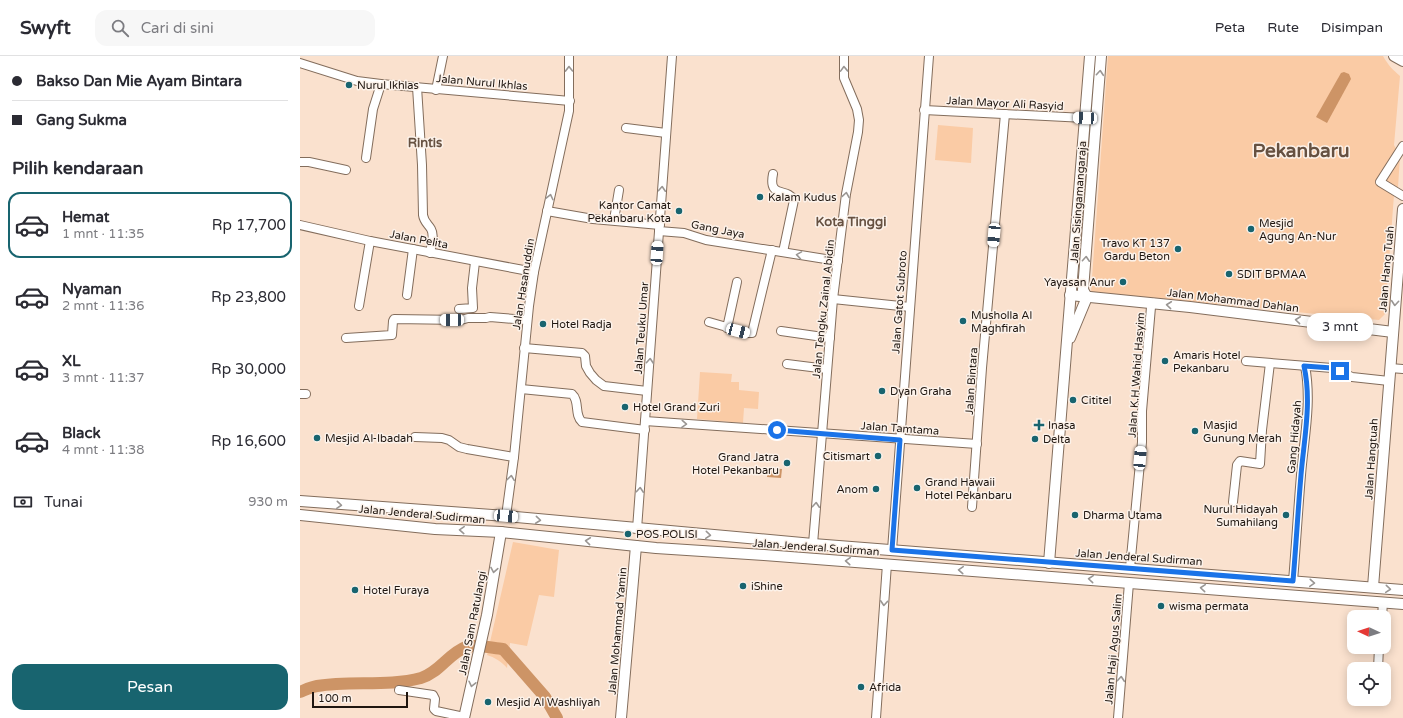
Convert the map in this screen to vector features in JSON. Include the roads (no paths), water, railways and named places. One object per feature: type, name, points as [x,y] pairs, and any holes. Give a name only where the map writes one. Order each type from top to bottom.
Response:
[{"type":"main road","name":"Jalan Sisingamangaraja","points":[[1049,563],[1090,56]]},
{"type":"main road","name":"Jalan Sisingamangaraja","points":[[1067,345],[1087,297],[1083,290],[1101,56]]},
{"type":"main road","points":[[1085,118],[1098,100]]},
{"type":"main road","name":"Jalan Hang Tuah","points":[[1393,332],[1401,261],[1403,209]]},
{"type":"main road","name":"Jalan Mohammad Dahlan","points":[[1070,295],[1154,303],[1393,332]]},
{"type":"main road","name":"Jalan Hangtuah","points":[[1373,587],[1393,332]]},
{"type":"main road","name":"Jalan Jenderal Sudirman","points":[[300,501],[506,516],[632,529],[813,544],[1403,590]]},
{"type":"main road","name":"Jalan Jenderal Sudirman","points":[[300,515],[435,529],[501,532],[631,546],[1130,582],[1403,604]]},
{"type":"main road","name":"Jalan Mohammad Yamin","points":[[622,718],[631,546],[635,536],[632,529]]},
{"type":"main road","points":[[656,548],[651,545],[649,540],[650,535],[657,531]]},
{"type":"main road","name":"Jalan Sam Ratulangi","points":[[464,718],[480,646],[501,532]]},
{"type":"street","points":[[436,90],[443,56]]},
{"type":"street","name":"Jalan Hasanuddin","points":[[506,516],[514,457],[527,320],[534,272],[568,118],[570,101],[568,56]]},
{"type":"street","name":"Jalan Teuku Umar","points":[[632,529],[645,425],[672,56]]},
{"type":"street","name":"Jalan Tengku Zainal Abidin","points":[[813,544],[833,299],[846,194],[859,120],[853,98],[844,78],[844,56]]},
{"type":"street","name":"Jalan Gatot Subroto","points":[[892,550],[928,56]]},
{"type":"street","name":"Jalan Nurul Ikhlas","points":[[300,63],[357,81],[436,90],[570,101]]},
{"type":"street","points":[[366,158],[373,109],[381,84]]},
{"type":"street","points":[[417,87],[422,165],[423,215],[424,221],[432,231],[430,253]]},
{"type":"street","name":"Jalan Mayor Ali Rasyid","points":[[924,110],[1085,118]]},
{"type":"street","name":"Jalan Bintara","points":[[972,507],[978,444],[983,361],[1005,114]]},
{"type":"street","points":[[626,128],[666,133]]},
{"type":"street","points":[[1403,146],[1380,182],[1403,196]]},
{"type":"street","points":[[300,162],[309,162],[346,170]]},
{"type":"street","points":[[773,174],[772,186],[775,190],[791,196],[794,200],[784,252]]},
{"type":"street","points":[[614,220],[619,190]]},
{"type":"street","name":"Gang Jaya","points":[[547,211],[614,220],[684,233],[706,240],[838,261]]},
{"type":"street","name":"Jalan Pelita","points":[[300,225],[430,253],[534,272]]},
{"type":"street","points":[[359,306],[370,240]]},
{"type":"street","points":[[407,295],[413,249]]},
{"type":"street","points":[[708,322],[749,334],[752,332],[772,250]]},
{"type":"street","points":[[459,309],[473,308],[472,288],[475,262]]},
{"type":"street","points":[[727,328],[737,282]]},
{"type":"street","points":[[833,299],[910,307]]},
{"type":"street","name":"Jalan K.H Wahid Hasyim","points":[[1130,568],[1142,442],[1143,404],[1151,307],[1154,303]]},
{"type":"street","points":[[346,338],[392,335],[394,319],[461,320],[468,318],[486,318],[490,316],[527,320]]},
{"type":"street","points":[[781,331],[830,338]]},
{"type":"street","points":[[524,348],[582,353],[585,356],[586,366],[590,373],[604,386],[647,391]]},
{"type":"street","points":[[1246,361],[1332,368],[1349,376],[1389,381]]},
{"type":"street","points":[[1233,502],[1237,465],[1240,461],[1260,464],[1262,430],[1270,363]]},
{"type":"street","points":[[786,364],[827,369]]},
{"type":"street","name":"Gang Hidayah","points":[[1293,581],[1308,403],[1308,386],[1304,366]]},
{"type":"street","points":[[1390,368],[1403,369]]},
{"type":"street","name":"Jalan Tamtama","points":[[521,388],[572,394],[575,398],[579,418],[582,422],[822,434],[978,444]]},
{"type":"street","points":[[415,438],[446,439],[459,447],[514,457]]},
{"type":"street","points":[[876,718],[887,564]]},
{"type":"street","name":"Jalan Haji Agus Salim","points":[[1118,718],[1130,582]]},
{"type":"street","points":[[1382,610],[1383,602]]},
{"type":"street","points":[[399,690],[433,695],[434,707],[436,711],[464,718]]},
{"type":"waterway","points":[[300,692],[315,686],[330,684],[382,683],[408,681],[421,678],[433,672],[460,650],[470,646],[484,646],[503,649],[545,697],[557,718]]},
{"type":"place","name":"Nurul Ikhlas","points":[[349,85]]},
{"type":"place","name":"Kalam Kudus","points":[[760,197]]},
{"type":"place","name":"Kantor Camat Pekanbaru Kota","points":[[679,211]]},
{"type":"place","name":"Mesjid Agung An-Nur","points":[[1251,229]]},
{"type":"place","name":"Travo KT 137 Gardu Beton","points":[[1178,249]]},
{"type":"place","name":"SDIT BPMAA","points":[[1229,274]]},
{"type":"place","name":"Yayasan Anur","points":[[1123,282]]},
{"type":"place","name":"Musholla Al Maghfirah","points":[[963,321]]},
{"type":"place","name":"Hotel Radja","points":[[543,324]]},
{"type":"place","name":"Amaris Hotel Pekanbaru","points":[[1165,361]]},
{"type":"place","name":"Dyan Graha","points":[[882,391]]},
{"type":"place","name":"Cititel","points":[[1073,400]]},
{"type":"place","name":"Hotel Grand Zuri","points":[[625,407]]},
{"type":"place","name":"Inasa","points":[[1039,425]]},
{"type":"place","name":"Masjid Gunung Merah","points":[[1195,431]]},
{"type":"place","name":"Mesjid Al-Ibadah","points":[[317,438]]},
{"type":"place","name":"Delta","points":[[1035,439]]},
{"type":"place","name":"Citismart","points":[[878,456]]},
{"type":"place","name":"Grand Jatra Hotel Pekanbaru","points":[[787,463]]},
{"type":"place","name":"Grand Hawaii Hotel Pekanbaru","points":[[917,488]]},
{"type":"place","name":"Anom","points":[[876,489]]},
{"type":"place","name":"Dharma Utama","points":[[1075,515]]},
{"type":"place","name":"Nurul Hidayah Sumahilang","points":[[1286,515]]},
{"type":"place","name":"POS POLISI","points":[[628,534]]},
{"type":"place","name":"iShine","points":[[743,586]]},
{"type":"place","name":"Hotel Furaya","points":[[355,590]]},
{"type":"place","name":"wisma permata","points":[[1161,606]]},
{"type":"place","name":"Afrida","points":[[861,687]]},
{"type":"place","name":"Mesjid Al Washliyah","points":[[488,702]]},
{"type":"district","name":"Rintis","points":[[425,142]]},
{"type":"district","name":"Pekanbaru","points":[[1301,150]]},
{"type":"district","name":"Kota Tinggi","points":[[851,221]]}]
